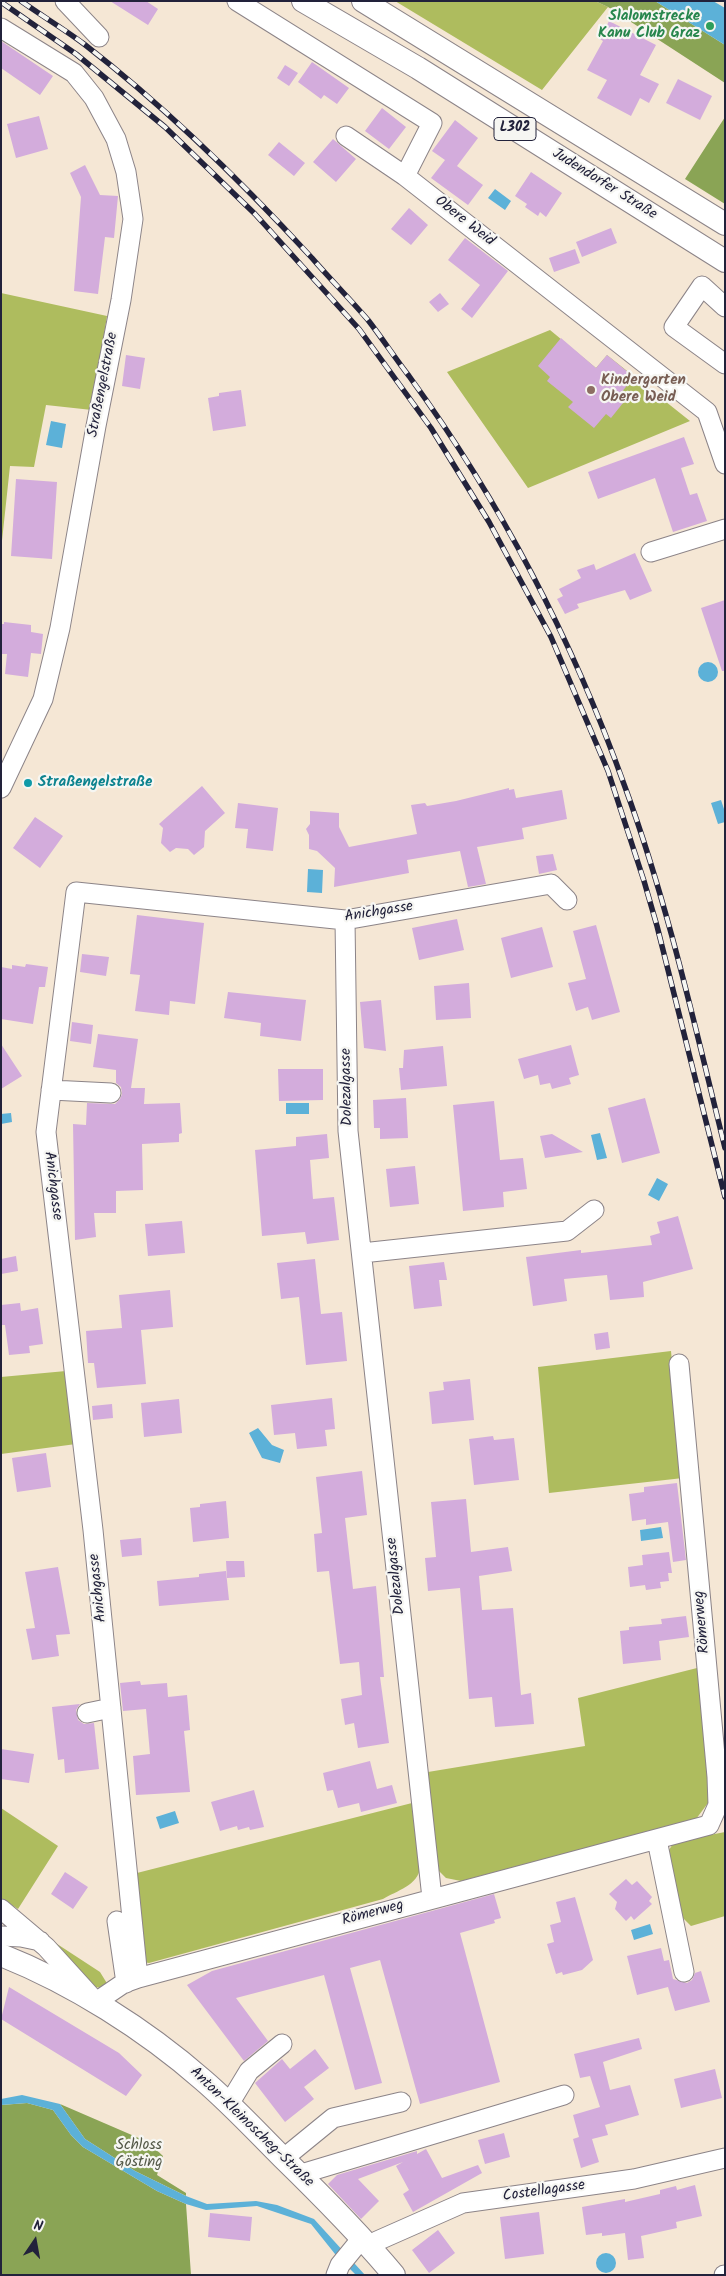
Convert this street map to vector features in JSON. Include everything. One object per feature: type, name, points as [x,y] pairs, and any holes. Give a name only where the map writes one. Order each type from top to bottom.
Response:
[{"type":"main road","name":"Judendorfer Straße","points":[[303,1],[418,68],[725,261]]},
{"type":"main road","name":"Judendorfer Straße","points":[[362,1],[725,224]]},
{"type":"main road","name":"Anton-Kleinoscheg-Straße","points":[[1,1955],[28,1966],[96,2002],[162,2048],[202,2079],[301,2174],[352,2255],[394,2275]]},
{"type":"street","points":[[65,1],[99,37]]},
{"type":"street","points":[[237,1],[432,123],[405,176]]},
{"type":"street","name":"Straßengelstraße","points":[[1,28],[74,73],[94,98],[116,139],[126,172],[132,219],[121,300],[96,426],[60,628],[43,699],[1,788]]},
{"type":"street","name":"Obere Weid","points":[[346,136],[405,176],[707,412],[725,464]]},
{"type":"street","points":[[725,307],[702,286],[674,327],[725,364]]},
{"type":"street","points":[[651,552],[725,529]]},
{"type":"street","name":"Anichgasse","points":[[132,1980],[113,1699],[46,1132],[76,892],[344,920],[551,884],[567,900]]},
{"type":"street","name":"Dolezalgasse","points":[[344,920],[348,1132],[432,1898]]},
{"type":"street","points":[[51,1090],[111,1093]]},
{"type":"street","points":[[362,1253],[568,1231],[594,1210]]},
{"type":"street","name":"Römerweg","points":[[96,2002],[132,1980],[708,1825],[718,1805],[679,1364]]},
{"type":"street","points":[[87,1713],[113,1699]]},
{"type":"street","points":[[656,1840],[684,1972]]},
{"type":"street","points":[[1,1909],[43,1944],[96,2002]]},
{"type":"street","points":[[1,1921],[43,1944],[50,1954],[49,1961],[39,1967],[28,1966]]},
{"type":"street","points":[[117,1921],[132,1980]]},
{"type":"street","points":[[1,1936],[22,1937],[43,1944]]},
{"type":"street","points":[[229,2104],[249,2071],[282,2044]]},
{"type":"street","points":[[301,2174],[564,2096]]},
{"type":"street","points":[[284,2158],[333,2118],[400,2102]]},
{"type":"street","name":"Costellagasse","points":[[352,2255],[377,2241],[463,2204],[634,2178],[725,2158]]},
{"type":"green space","points":[[395,1],[595,1],[608,7],[542,90]]},
{"type":"green space","points":[[595,1],[655,1],[725,45],[725,83],[608,7]]},
{"type":"green space","points":[[725,117],[725,204],[685,179]]},
{"type":"green space","points":[[1,293],[107,316],[92,410],[46,405],[34,467],[10,466],[1,550]]},
{"type":"green space","points":[[550,330],[596,368],[607,355],[690,421],[528,488],[447,372]]},
{"type":"green space","points":[[671,1351],[683,1478],[549,1493],[538,1367]]},
{"type":"green space","points":[[66,1371],[76,1444],[1,1454],[1,1377]]},
{"type":"green space","points":[[697,1668],[712,1782],[708,1803],[696,1819],[461,1881],[446,1878],[435,1867],[428,1772],[585,1746],[578,1698]]},
{"type":"green space","points":[[412,1803],[420,1867],[416,1878],[406,1887],[383,1899],[149,1963],[143,1962],[133,1874]]},
{"type":"green space","points":[[1,1808],[58,1846],[18,1909],[1,1898]]},
{"type":"green space","points":[[725,1832],[725,1916],[691,1926],[677,1912],[669,1850],[674,1842]]},
{"type":"green space","points":[[51,1940],[100,1972],[108,1985],[103,1988],[94,1987]]},
{"type":"green space","name":"Schloss Gösting","points":[[27,2103],[53,2110],[71,2135],[83,2147],[157,2191],[186,2204],[191,2275],[1,2275],[1,2105]]},
{"type":"green space","name":"Schloss Gösting","points":[[60,2104],[148,2142],[163,2156],[157,2175],[186,2193],[186,2196],[135,2171],[85,2139]]},
{"type":"water","name":"Slalomstrecke Kanu Club Graz","points":[[655,1],[713,1],[725,8],[725,45]]},
{"type":"water","points":[[495,189],[511,201],[505,210],[488,198]]},
{"type":"water","points":[[51,421],[66,424],[62,448],[46,445]]},
{"type":"water","points":[[704,662],[712,662],[718,668],[718,676],[712,682],[704,682],[698,676],[698,668]]},
{"type":"water","points":[[721,800],[725,812],[725,822],[718,824],[711,803]]},
{"type":"water","points":[[308,869],[323,870],[322,893],[307,892]]},
{"type":"water","points":[[286,1103],[309,1103],[309,1114],[286,1114]]},
{"type":"water","points":[[11,1113],[12,1122],[1,1124],[1,1114]]},
{"type":"water","points":[[600,1133],[607,1158],[597,1160],[591,1135]]},
{"type":"water","points":[[657,1178],[668,1184],[659,1201],[648,1195]]},
{"type":"water","points":[[258,1428],[272,1445],[284,1450],[280,1463],[262,1458],[249,1433]]},
{"type":"water","points":[[661,1527],[663,1538],[641,1541],[640,1530]]},
{"type":"water","points":[[175,1811],[179,1823],[160,1829],[156,1817]]},
{"type":"water","points":[[650,1924],[653,1934],[634,1940],[631,1930]]},
{"type":"water","points":[[22,2095],[60,2104],[85,2139],[135,2171],[186,2196],[207,2204],[256,2201],[277,2205],[314,2219],[365,2275],[356,2275],[335,2254],[311,2224],[257,2206],[206,2210],[186,2204],[157,2191],[83,2147],[71,2135],[53,2110],[27,2103],[1,2105],[1,2099]]},
{"type":"water","points":[[606,2253],[613,2256],[616,2263],[613,2270],[606,2273],[599,2270],[596,2263],[599,2256]]},
{"type":"building","points":[[110,1],[146,1],[158,9],[148,25]]},
{"type":"building","points":[[609,21],[656,45],[640,75],[659,84],[649,103],[640,98],[631,116],[597,98],[607,80],[587,70],[603,41],[600,39]]},
{"type":"building","points":[[1,41],[53,76],[40,95],[1,68]]},
{"type":"building","points":[[312,62],[349,88],[337,104],[324,95],[321,99],[298,82]]},
{"type":"building","points":[[285,65],[298,73],[289,86],[277,78]]},
{"type":"building","points":[[678,79],[712,96],[700,120],[666,103]]},
{"type":"building","points":[[382,108],[406,127],[389,149],[365,131]]},
{"type":"building","points":[[39,116],[48,149],[16,158],[7,124]]},
{"type":"building","points":[[455,120],[478,138],[457,166],[483,185],[468,205],[431,178],[445,160],[432,151]]},
{"type":"building","points":[[333,139],[356,159],[336,182],[313,162]]},
{"type":"building","points":[[279,142],[305,163],[294,176],[268,155]]},
{"type":"building","points":[[85,165],[100,195],[118,196],[114,238],[105,237],[98,294],[74,291],[81,197],[70,173]]},
{"type":"building","points":[[531,172],[562,193],[546,217],[540,212],[538,216],[525,207],[527,204],[515,196]]},
{"type":"building","points":[[409,208],[428,225],[411,245],[391,229]]},
{"type":"building","points":[[611,228],[617,243],[582,257],[576,242]]},
{"type":"building","points":[[465,238],[508,271],[472,318],[461,309],[480,285],[448,260]]},
{"type":"building","points":[[575,249],[580,263],[554,272],[549,258]]},
{"type":"building","points":[[440,293],[449,304],[438,312],[429,302]]},
{"type":"building","name":"Kindergarten Obere Weid","points":[[561,338],[596,368],[607,355],[634,377],[616,399],[623,403],[611,418],[606,414],[594,428],[568,407],[573,402],[547,381],[550,377],[538,366]]},
{"type":"building","points":[[126,355],[145,358],[140,389],[122,386]]},
{"type":"building","points":[[241,390],[246,426],[213,431],[208,398],[219,396],[219,393]]},
{"type":"building","points":[[684,437],[694,464],[681,468],[690,495],[697,493],[707,521],[673,532],[655,478],[598,499],[588,472]]},
{"type":"building","points":[[16,479],[57,482],[52,559],[11,556]]},
{"type":"building","points":[[635,553],[652,591],[630,600],[625,590],[577,604],[579,608],[565,614],[557,599],[563,596],[559,589],[581,578],[577,570],[594,564],[596,570]]},
{"type":"building","points":[[725,600],[725,671],[722,671],[701,608]]},
{"type":"building","points":[[4,622],[31,625],[31,632],[43,634],[41,654],[31,653],[28,677],[5,674],[7,654],[1,654],[1,624],[4,624]]},
{"type":"building","points":[[202,786],[225,813],[205,831],[204,847],[194,855],[188,849],[176,848],[170,852],[161,843],[163,828],[159,824]]},
{"type":"building","points":[[509,788],[509,790],[514,789],[516,798],[562,790],[567,819],[522,828],[524,839],[477,847],[486,884],[468,887],[460,851],[407,860],[409,873],[334,887],[335,868],[317,851],[309,849],[309,835],[306,829],[310,824],[310,811],[339,813],[339,827],[349,847],[417,834],[411,805],[425,803],[427,806],[456,801]]},
{"type":"building","points":[[238,803],[278,808],[273,851],[246,848],[248,829],[235,828]]},
{"type":"building","points":[[35,817],[63,836],[40,868],[13,848]]},
{"type":"building","points":[[553,854],[557,870],[539,874],[536,856]]},
{"type":"building","points":[[137,915],[204,923],[195,1004],[170,1001],[169,1015],[135,1011],[140,975],[130,974]]},
{"type":"building","points":[[457,919],[464,950],[419,960],[412,928]]},
{"type":"building","points":[[596,925],[620,1012],[592,1020],[588,1007],[576,1011],[568,983],[586,979],[573,931]]},
{"type":"building","points":[[542,927],[553,967],[511,978],[501,938]]},
{"type":"building","points":[[82,954],[109,957],[106,976],[80,972]]},
{"type":"building","points":[[26,964],[48,967],[45,987],[39,987],[33,1024],[1,1019],[1,967],[12,969],[12,965],[25,967]]},
{"type":"building","points":[[469,983],[471,1018],[436,1020],[434,986]]},
{"type":"building","points":[[228,992],[306,1000],[301,1041],[260,1036],[261,1023],[224,1018]]},
{"type":"building","points":[[381,1000],[386,1051],[364,1048],[360,1002]]},
{"type":"building","points":[[72,1022],[93,1025],[91,1044],[70,1041]]},
{"type":"building","points":[[98,1034],[138,1039],[131,1088],[145,1088],[144,1104],[180,1103],[182,1133],[179,1134],[179,1142],[142,1144],[143,1190],[116,1191],[116,1213],[94,1213],[96,1237],[75,1240],[73,1124],[86,1125],[87,1103],[115,1104],[122,1094],[121,1087],[116,1083],[116,1070],[93,1067]]},
{"type":"building","points":[[1,1044],[22,1076],[1,1089]]},
{"type":"building","points":[[571,1045],[579,1075],[569,1078],[571,1084],[552,1089],[550,1083],[540,1085],[538,1075],[524,1079],[518,1059]]},
{"type":"building","points":[[443,1046],[447,1086],[401,1090],[399,1068],[403,1068],[404,1050]]},
{"type":"building","points":[[278,1069],[323,1069],[323,1100],[279,1101]]},
{"type":"building","points":[[406,1098],[408,1138],[380,1139],[380,1128],[374,1128],[373,1100]]},
{"type":"building","points":[[645,1098],[660,1153],[622,1163],[608,1108]]},
{"type":"building","points":[[494,1101],[500,1160],[523,1158],[527,1189],[503,1192],[504,1207],[463,1211],[453,1105]]},
{"type":"building","points":[[327,1134],[329,1158],[310,1160],[313,1199],[334,1197],[339,1240],[307,1244],[305,1232],[262,1236],[255,1150],[296,1146],[296,1137]]},
{"type":"building","points":[[552,1134],[583,1152],[545,1158],[540,1136]]},
{"type":"building","points":[[415,1166],[419,1204],[390,1207],[386,1169]]},
{"type":"building","points":[[678,1216],[693,1269],[643,1282],[644,1297],[610,1300],[607,1275],[564,1279],[567,1301],[533,1306],[526,1257],[581,1250],[581,1253],[652,1245],[650,1236],[660,1233],[657,1222]]},
{"type":"building","points":[[182,1221],[185,1253],[148,1256],[145,1224]]},
{"type":"building","points":[[16,1256],[18,1271],[1,1274],[1,1259]]},
{"type":"building","points":[[315,1259],[321,1314],[342,1312],[347,1361],[306,1365],[299,1297],[281,1299],[277,1263]]},
{"type":"building","points":[[444,1262],[447,1280],[439,1280],[442,1306],[414,1309],[409,1266]]},
{"type":"building","points":[[170,1290],[173,1327],[141,1330],[146,1384],[97,1388],[94,1363],[88,1363],[86,1331],[122,1328],[119,1295]]},
{"type":"building","points":[[20,1303],[21,1311],[38,1308],[43,1344],[29,1346],[30,1353],[9,1355],[5,1325],[1,1325],[1,1305]]},
{"type":"building","points":[[608,1332],[610,1348],[596,1350],[594,1334]]},
{"type":"building","points":[[470,1379],[474,1420],[432,1424],[429,1392],[444,1390],[443,1382]]},
{"type":"building","points":[[332,1398],[335,1429],[325,1430],[327,1446],[297,1449],[295,1433],[274,1435],[271,1405]]},
{"type":"building","points":[[179,1399],[182,1433],[144,1437],[141,1403]]},
{"type":"building","points":[[112,1404],[113,1418],[93,1420],[92,1406]]},
{"type":"building","points":[[493,1436],[494,1440],[514,1438],[519,1480],[474,1485],[469,1439]]},
{"type":"building","points":[[46,1453],[51,1487],[17,1492],[12,1458]]},
{"type":"building","points":[[362,1471],[367,1515],[345,1518],[353,1589],[376,1586],[384,1677],[380,1677],[389,1743],[358,1748],[354,1723],[345,1725],[341,1699],[362,1695],[359,1662],[340,1664],[329,1571],[317,1572],[314,1534],[322,1533],[316,1477]]},
{"type":"building","points":[[677,1483],[686,1560],[673,1562],[668,1522],[646,1525],[646,1519],[632,1521],[629,1494],[644,1492],[644,1487]]},
{"type":"building","points":[[466,1499],[471,1552],[508,1547],[512,1571],[479,1576],[482,1610],[513,1608],[521,1695],[531,1693],[534,1724],[495,1727],[492,1697],[469,1699],[460,1588],[428,1591],[425,1558],[436,1557],[431,1502]]},
{"type":"building","points":[[226,1501],[229,1538],[193,1542],[190,1508],[200,1507],[200,1504]]},
{"type":"building","points":[[141,1538],[142,1555],[122,1557],[120,1540]]},
{"type":"building","points":[[669,1552],[672,1573],[668,1573],[669,1581],[660,1582],[661,1588],[646,1590],[645,1585],[630,1587],[628,1567],[643,1565],[642,1555]]},
{"type":"building","points":[[226,1561],[244,1561],[245,1577],[227,1578]]},
{"type":"building","points":[[58,1567],[70,1634],[56,1635],[59,1656],[32,1660],[26,1629],[35,1628],[25,1572]]},
{"type":"building","points":[[226,1571],[229,1600],[159,1606],[157,1581],[199,1577],[199,1574]]},
{"type":"building","points":[[686,1616],[689,1637],[659,1641],[661,1660],[623,1664],[620,1631],[629,1630],[629,1627],[662,1624],[661,1619]]},
{"type":"building","points":[[140,1681],[141,1685],[167,1683],[168,1697],[187,1695],[190,1730],[184,1731],[190,1792],[136,1795],[133,1756],[150,1754],[146,1709],[123,1711],[120,1683]]},
{"type":"building","points":[[80,1704],[76,1710],[78,1720],[84,1724],[94,1723],[99,1769],[65,1773],[64,1759],[58,1760],[52,1707]]},
{"type":"building","points":[[1,1749],[34,1754],[29,1783],[1,1779]]},
{"type":"building","points":[[370,1761],[377,1789],[392,1785],[397,1803],[361,1812],[359,1803],[338,1808],[333,1790],[327,1791],[323,1773]]},
{"type":"building","points":[[254,1790],[264,1827],[250,1830],[249,1827],[238,1830],[237,1826],[220,1831],[211,1802]]},
{"type":"building","points":[[65,1872],[88,1887],[73,1909],[51,1894]]},
{"type":"building","points":[[626,1879],[632,1885],[637,1881],[652,1897],[649,1901],[652,1904],[634,1920],[631,1916],[626,1921],[615,1909],[617,1902],[609,1894]]},
{"type":"building","points":[[494,1894],[501,1918],[494,1920],[495,1923],[460,1933],[500,2082],[420,2104],[380,1960],[350,1968],[382,2083],[355,2090],[324,1975],[236,1998],[268,2041],[244,2061],[187,1985],[212,1971]]},
{"type":"building","points":[[575,1897],[593,1960],[582,1970],[563,1975],[562,1972],[556,1974],[547,1944],[554,1942],[550,1925],[561,1922],[556,1902]]},
{"type":"building","points":[[661,1948],[664,1961],[669,1960],[673,1979],[687,1983],[692,1980],[695,1973],[701,1971],[710,2002],[675,2011],[668,1987],[637,1995],[627,1956]]},
{"type":"building","points":[[9,1987],[119,2053],[142,2075],[126,2096],[1,2019]]},
{"type":"building","points":[[639,2038],[642,2049],[603,2062],[610,2090],[630,2085],[639,2115],[605,2125],[608,2135],[592,2139],[599,2162],[581,2168],[573,2139],[579,2137],[573,2115],[600,2107],[590,2076],[580,2078],[574,2054]]},
{"type":"building","points":[[315,2049],[329,2068],[304,2087],[314,2099],[285,2122],[255,2083],[282,2059],[290,2069]]},
{"type":"building","points":[[715,2069],[722,2098],[681,2108],[674,2079]]},
{"type":"building","points":[[504,2133],[510,2157],[485,2164],[478,2140]]},
{"type":"building","points":[[426,2149],[442,2178],[478,2165],[482,2173],[413,2212],[403,2194],[409,2190],[396,2166],[403,2162],[358,2179],[379,2201],[361,2219],[328,2184],[337,2175],[417,2151],[417,2154]]},
{"type":"building","points":[[695,2185],[702,2216],[676,2222],[677,2228],[641,2236],[644,2258],[628,2260],[625,2233],[602,2236],[602,2233],[586,2235],[582,2207],[625,2199],[625,2202],[660,2194],[660,2190],[676,2186],[677,2190]]},
{"type":"building","points":[[539,2212],[544,2254],[505,2259],[500,2217]]},
{"type":"building","points":[[210,2213],[252,2217],[250,2241],[208,2237]]},
{"type":"building","points":[[438,2230],[455,2253],[429,2273],[412,2250]]},
{"type":"railway","points":[[21,1],[69,33],[115,68],[202,146],[258,201],[368,320],[409,376],[474,472],[532,574],[558,626],[605,733],[655,876],[692,1011],[725,1148]]},
{"type":"railway","points":[[1,2],[76,54],[165,127],[255,214],[359,329],[431,428],[489,522],[551,637],[608,771],[657,926],[725,1197]]},
{"type":"place","name":"Slalomstrecke Kanu Club Graz","points":[[710,26]]},
{"type":"place","name":"Kindergarten Obere Weid","points":[[591,390]]},
{"type":"place","name":"Straßengelstraße","points":[[28,783]]}]
